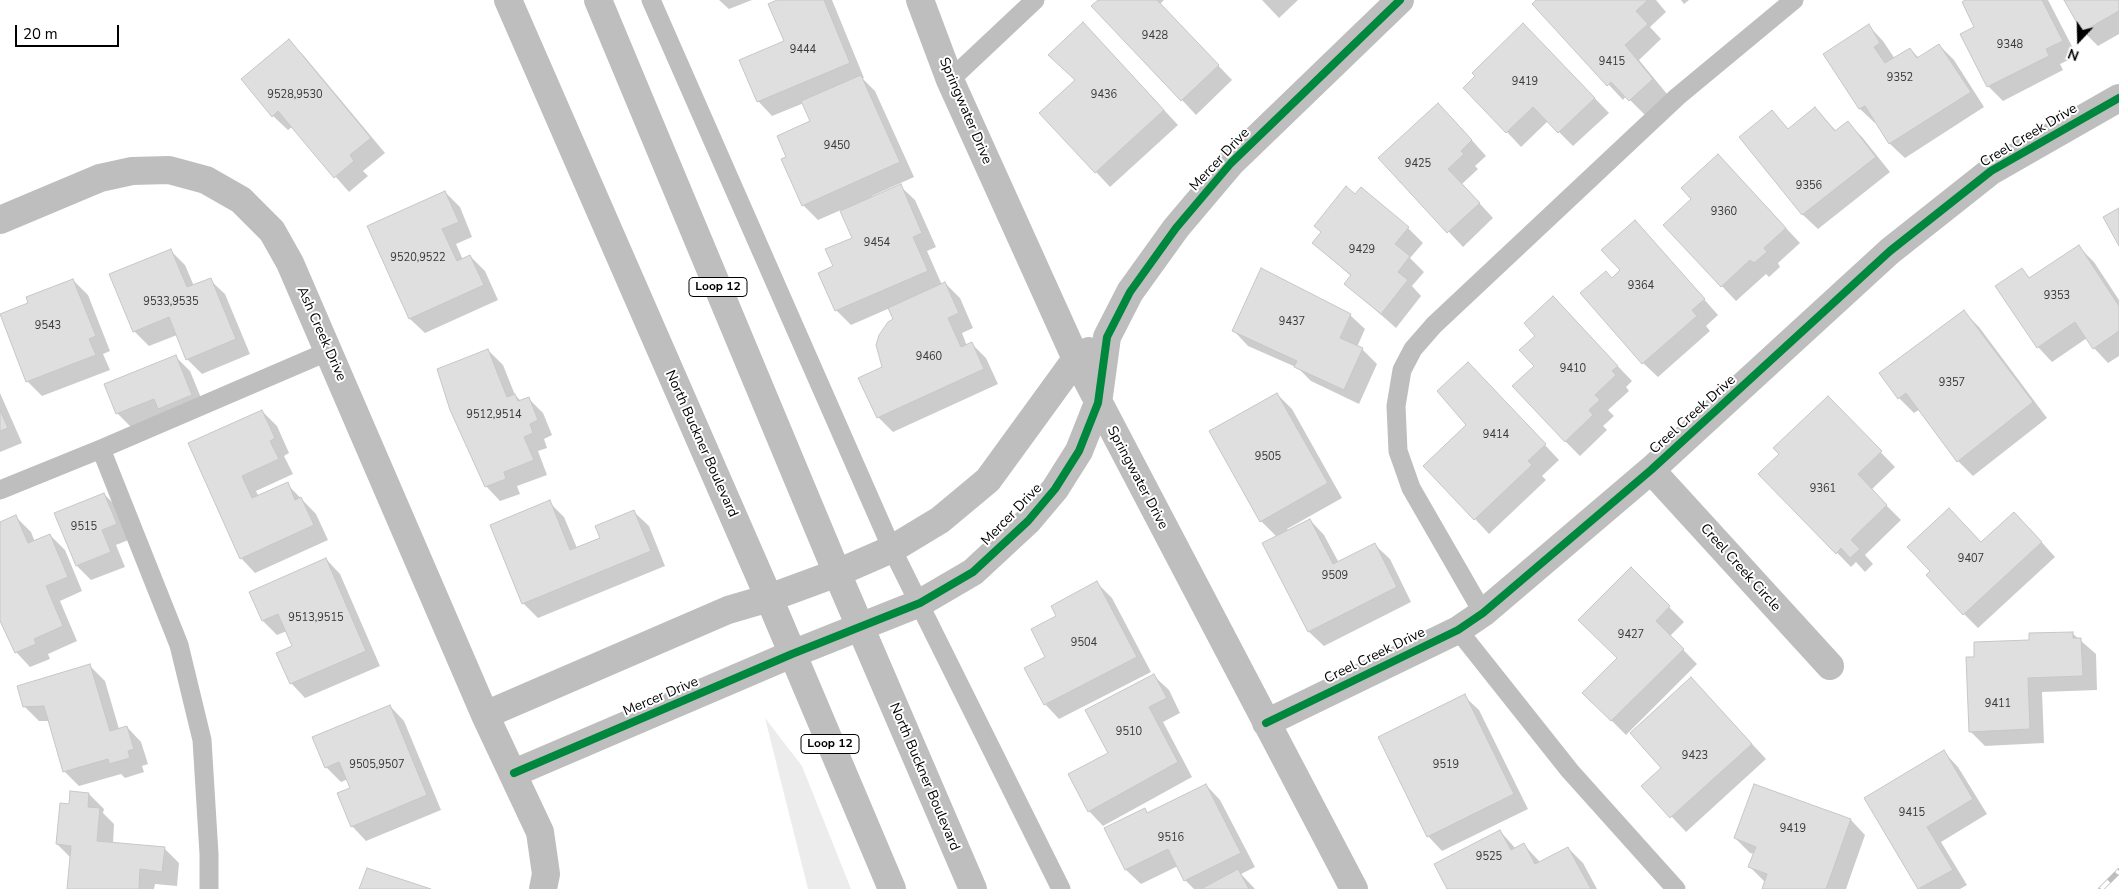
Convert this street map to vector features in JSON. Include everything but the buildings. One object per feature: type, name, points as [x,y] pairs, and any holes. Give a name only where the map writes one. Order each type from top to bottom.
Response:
[{"type":"street","name":"North Buckner Boulevard","points":[[508,0],[769,598],[892,889]]},
{"type":"street","name":"North Buckner Boulevard","points":[[598,0],[837,573],[973,889]]},
{"type":"street","name":"Springwater Drive","points":[[920,0],[950,80],[1076,360],[1354,889]]},
{"type":"street","name":"Mercer Drive","points":[[514,773],[792,654],[861,629],[920,604],[972,572],[1028,521],[1055,489],[1078,451],[1098,403],[1107,337],[1130,292],[1176,228],[1231,163],[1400,0]]},
{"type":"street","name":"Creel Creek Drive","points":[[1266,722],[1458,630],[1483,613],[1651,470],[1898,245],[1991,171],[2119,98]]},
{"type":"street","name":"Ash Creek Drive","points":[[0,220],[100,178],[132,171],[169,170],[206,180],[241,200],[272,231],[290,263],[329,351],[485,716]]},
{"type":"street","name":"Mercer Drive","points":[[485,716],[728,610],[769,598],[837,573],[892,549],[940,520],[988,480],[1076,360],[1107,337]]},
{"type":"street","name":"Creel Creek Circle","points":[[1651,470],[1830,666]]},
{"type":"street","points":[[485,716],[514,773],[540,832],[546,874],[543,889]]},
{"type":"lane","points":[[650,0],[892,549],[1061,889]]},
{"type":"lane","points":[[950,80],[1035,0]]},
{"type":"lane","points":[[1483,613],[1411,488],[1398,451],[1396,406],[1402,370],[1413,349],[1441,318],[1677,97],[1794,0]]},
{"type":"lane","points":[[0,490],[101,449],[329,351]]},
{"type":"lane","points":[[101,449],[179,645],[202,740],[209,854],[209,889]]},
{"type":"lane","points":[[1458,630],[1570,771],[1676,889]]},
{"type":"shaded area","points":[[765,718],[802,766],[851,889],[808,889]]},
{"type":"railway","points":[[2101,889],[2119,871]]},
{"type":"cycle path","points":[[514,773],[792,654],[920,603],[973,572],[1028,521],[1055,489],[1079,451],[1098,403],[1107,337],[1130,292],[1176,228],[1231,163],[1400,0]]},
{"type":"cycle path","points":[[1266,723],[1458,630],[1483,613],[1651,470],[1890,251],[1991,171],[2119,98]]}]
